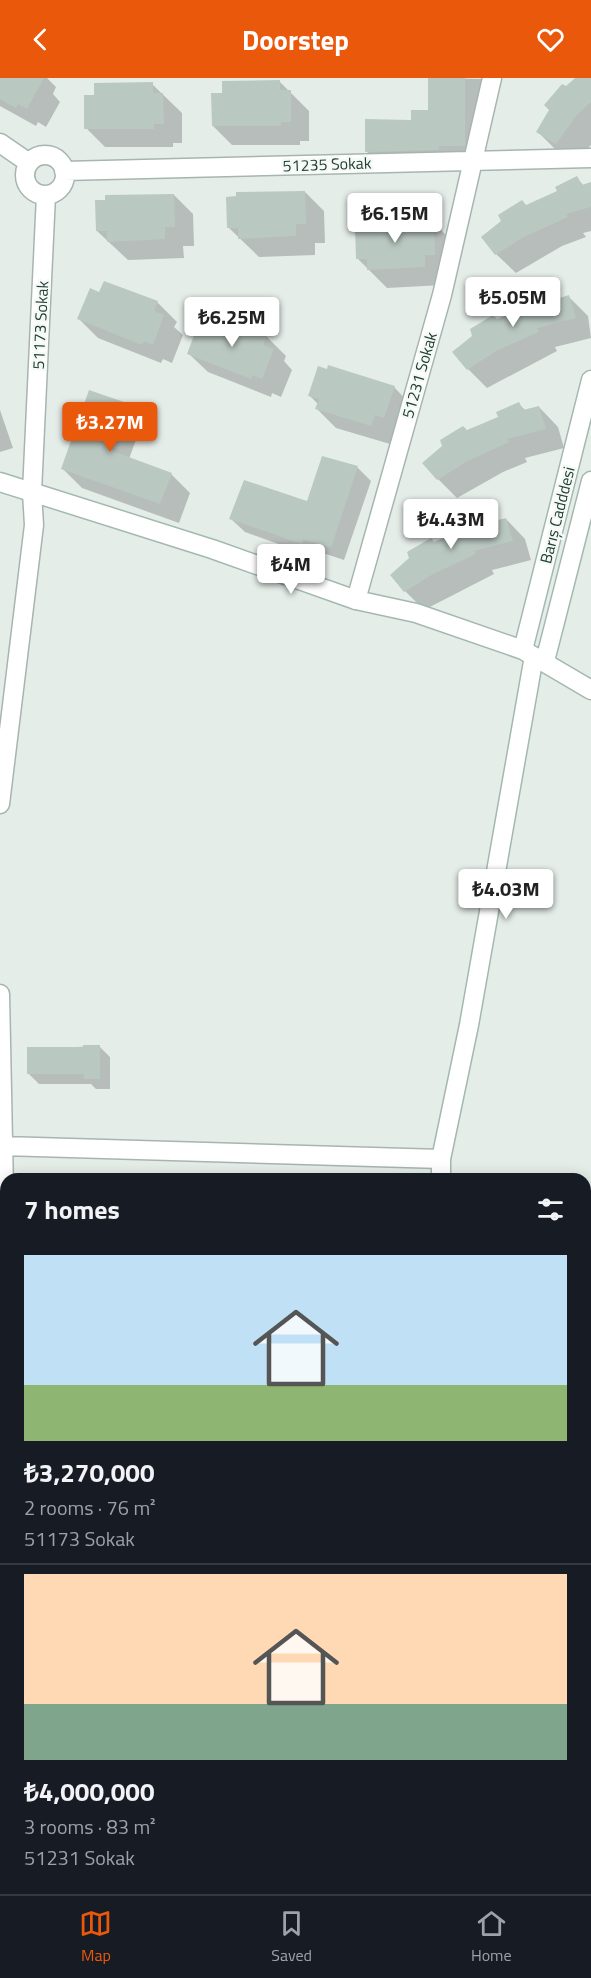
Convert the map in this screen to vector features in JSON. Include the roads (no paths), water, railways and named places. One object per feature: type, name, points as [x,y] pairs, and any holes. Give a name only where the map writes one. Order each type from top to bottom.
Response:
[{"type":"street","name":"51231 Sokak","points":[[356,600],[442,295],[492,78]]},
{"type":"street","points":[[0,143],[29,163]]},
{"type":"street","points":[[39,156],[51,157],[61,165],[64,171],[64,177],[58,190],[39,195],[28,187],[25,174],[29,163],[39,156]]},
{"type":"street","name":"51235 Sokak","points":[[64,171],[475,159],[591,158]]},
{"type":"street","name":"51173 Sokak","points":[[0,804],[34,525],[32,492],[46,195]]},
{"type":"street","name":"Barış Cadddesi","points":[[534,656],[591,380]]},
{"type":"street","name":"Barış Cadddesi","points":[[534,656],[591,481]]},
{"type":"street","points":[[0,482],[212,549],[356,600],[416,613],[534,656],[591,690]]},
{"type":"street","points":[[441,1173],[441,1159],[469,1025],[534,656]]},
{"type":"street","points":[[0,994],[2,1173]]},
{"type":"street","points":[[2,1157],[441,1159]]}]
